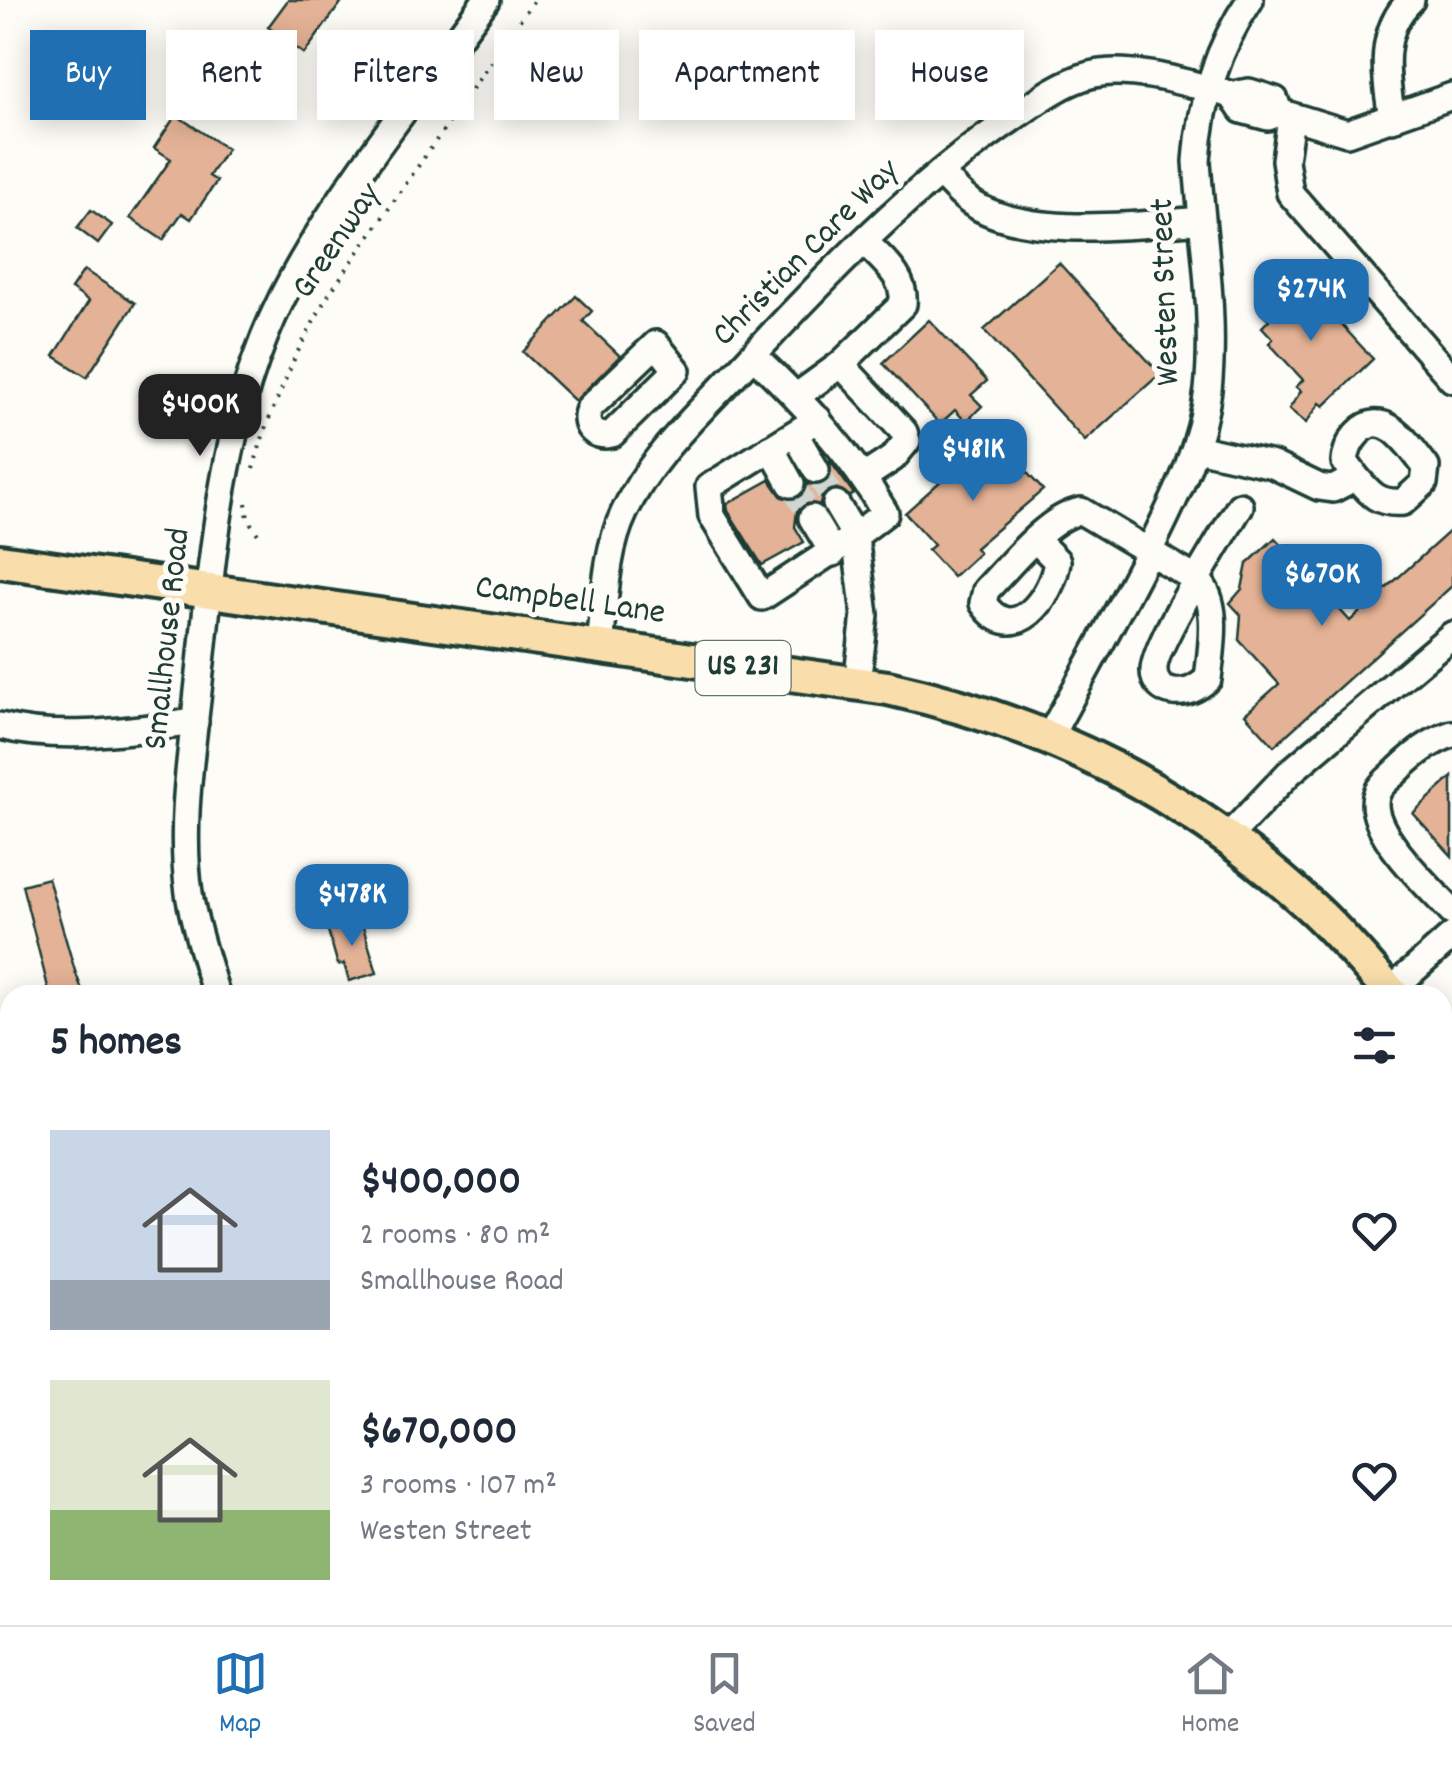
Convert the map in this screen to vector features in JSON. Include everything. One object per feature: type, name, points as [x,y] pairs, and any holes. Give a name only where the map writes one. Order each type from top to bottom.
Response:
[{"type":"main road","name":"Campbell Lane","points":[[0,561],[857,684],[940,700],[1050,736],[1146,785],[1228,838],[1312,908],[1384,985]]},
{"type":"street","name":"Smallhouse Road","points":[[214,985],[188,880],[186,801],[217,520],[234,423],[255,358],[292,279],[357,180],[486,0]]},
{"type":"street","name":"Westen Street","points":[[1050,736],[1148,553],[1196,448],[1210,364],[1196,160],[1220,92],[1228,36],[1250,0]]},
{"type":"street","points":[[1392,119],[1384,69],[1390,31],[1410,0]]},
{"type":"street","name":"Christian Care Way","points":[[600,647],[613,546],[622,516],[638,485],[753,355],[864,242],[980,140],[1046,95],[1091,74],[1137,74],[1220,92],[1242,110],[1268,118],[1285,115]]},
{"type":"street","points":[[1452,96],[1346,133],[1285,115],[1290,193],[1452,379]]},
{"type":"street","points":[[940,173],[969,201],[993,213],[1028,222],[1072,227],[1201,220]]},
{"type":"street","points":[[797,396],[842,364],[903,304],[896,274],[864,242]]},
{"type":"street","points":[[753,355],[818,419],[864,477],[885,513],[833,553],[762,597],[712,516],[709,487],[818,419]]},
{"type":"street","points":[[842,364],[904,432],[907,441],[893,458],[864,477]]},
{"type":"street","points":[[796,434],[816,470]]},
{"type":"street","points":[[771,448],[791,484]]},
{"type":"street","points":[[1196,448],[1272,465],[1319,487],[1333,489],[1356,477]]},
{"type":"street","points":[[836,504],[856,536],[865,616],[857,684]]},
{"type":"street","points":[[1036,540],[1067,514],[1081,511],[1196,580],[1240,506]]},
{"type":"street","points":[[812,518],[833,553]]},
{"type":"street","points":[[1228,838],[1289,773],[1452,635]]},
{"type":"street","points":[[0,726],[104,733],[195,722]]},
{"type":"street","points":[[1442,738],[1412,756],[1378,790],[1375,805],[1377,823],[1387,839],[1452,912]]},
{"type":"street","points":[[1400,985],[1452,936]]},
{"type":"path","name":"Greenway","points":[[250,476],[295,356],[325,300],[534,0]]},
{"type":"path","points":[[246,493],[248,519],[259,536]]},
{"type":"building","points":[[288,0],[343,0],[321,30],[317,30],[304,54],[297,49],[297,30],[268,27]]},
{"type":"building","points":[[173,120],[184,120],[227,149],[209,176],[217,181],[191,219],[182,213],[163,240],[130,218],[171,159],[154,148]]},
{"type":"building","points":[[91,210],[112,225],[98,244],[77,228]]},
{"type":"building","points":[[1059,263],[1160,374],[1085,441],[984,330]]},
{"type":"building","points":[[1290,269],[1373,359],[1324,406],[1320,403],[1306,423],[1289,409],[1301,391],[1296,387],[1303,380],[1269,343],[1273,339],[1262,327],[1269,320],[1259,309],[1278,291],[1273,284]]},
{"type":"building","points":[[84,270],[135,303],[87,377],[54,356],[89,301],[71,289]]},
{"type":"building","points":[[576,296],[592,311],[583,321],[620,356],[575,401],[523,352]]},
{"type":"building","points":[[929,320],[987,381],[971,395],[982,406],[966,422],[955,410],[940,424],[883,363]]},
{"type":"building","points":[[992,435],[1043,490],[975,548],[979,553],[953,577],[928,550],[934,545],[905,513]]},
{"type":"building","points":[[830,461],[854,494],[850,496],[835,488],[822,495],[820,504],[803,505],[797,511],[795,527],[804,542],[762,565],[727,504],[770,480],[782,497],[798,499],[807,484],[817,486],[830,479]]},
{"type":"building","points":[[1452,529],[1452,586],[1274,746],[1245,714],[1279,684],[1239,640],[1241,615],[1230,603],[1242,589],[1247,564],[1275,538],[1350,621]]},
{"type":"building","points":[[1452,777],[1452,856],[1413,813]]},
{"type":"building","points":[[48,878],[80,985],[47,985],[22,885]]},
{"type":"building","points":[[360,917],[377,973],[349,981],[344,964],[338,965],[327,927]]},
{"type":"tunnel","points":[[816,470],[836,504]]},
{"type":"tunnel","points":[[791,484],[812,518]]}]
